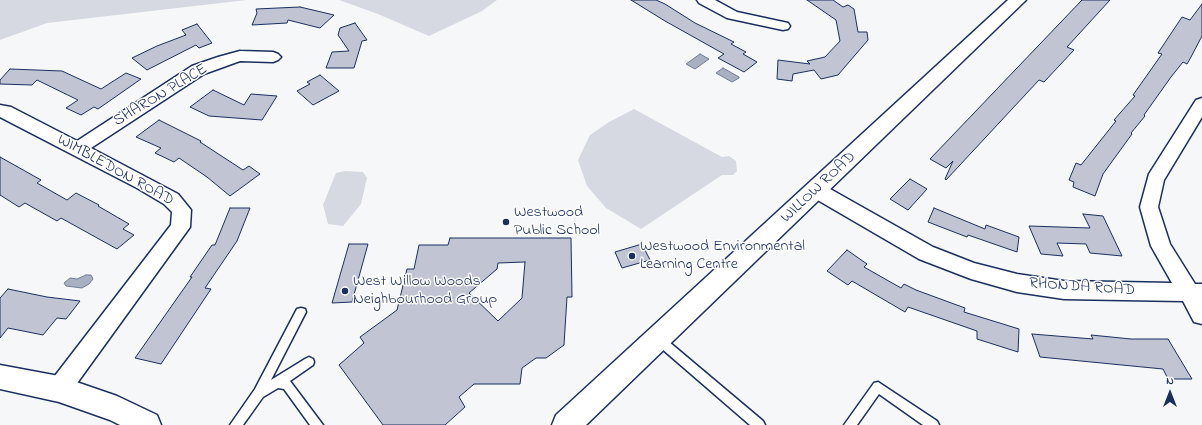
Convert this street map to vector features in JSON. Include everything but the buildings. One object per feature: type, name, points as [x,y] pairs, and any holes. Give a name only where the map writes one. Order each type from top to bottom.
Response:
[{"type":"main road","name":"WILLOW ROAD","points":[[566,425],[1018,0]]},
{"type":"main road","points":[[0,377],[59,389],[117,409],[147,425]]},
{"type":"street","points":[[704,0],[732,15],[783,26]]},
{"type":"street","name":"SHARON PLACE","points":[[77,149],[198,70],[223,60],[240,56],[273,57]]},
{"type":"street","points":[[1202,104],[1155,179],[1149,208],[1161,246],[1195,292],[1202,315]]},
{"type":"street","name":"WIMBLEDON ROAD","points":[[0,111],[5,111],[170,199],[182,210],[180,227],[59,389]]},
{"type":"street","name":"RHONDA ROAD","points":[[816,190],[926,253],[991,276],[1017,283],[1064,290],[1195,292]]},
{"type":"lane","points":[[236,425],[259,393],[301,312]]},
{"type":"lane","points":[[658,339],[759,425]]},
{"type":"lane","points":[[259,393],[277,384],[308,362]]},
{"type":"lane","points":[[277,384],[287,385],[317,425]]},
{"type":"lane","points":[[850,425],[878,387],[933,425]]},
{"type":"shaded area","points":[[0,0],[247,0],[47,23],[0,40]]},
{"type":"shaded area","points":[[339,0],[497,0],[482,11],[429,36],[378,14]]},
{"type":"shaded area","points":[[634,109],[722,157],[729,156],[736,161],[737,171],[733,175],[722,175],[641,229],[606,208],[587,186],[578,160],[590,135],[609,122]]},
{"type":"shaded area","points":[[345,171],[363,172],[367,178],[361,204],[343,226],[328,224],[323,205],[336,173]]},
{"type":"water","points":[[700,54],[709,59],[695,69],[686,64]]},
{"type":"water","points":[[723,68],[739,78],[732,82],[716,73]]},
{"type":"water","points":[[86,275],[91,275],[93,279],[89,284],[82,288],[66,286],[64,283],[70,278],[77,279]]},
{"type":"place","name":"Westwood Public School","points":[[506,222]]},
{"type":"place","name":"Westwood Environmental Learning Centre","points":[[632,256]]},
{"type":"place","name":"West Willow Woods Neighbourhood Group","points":[[345,291]]}]
